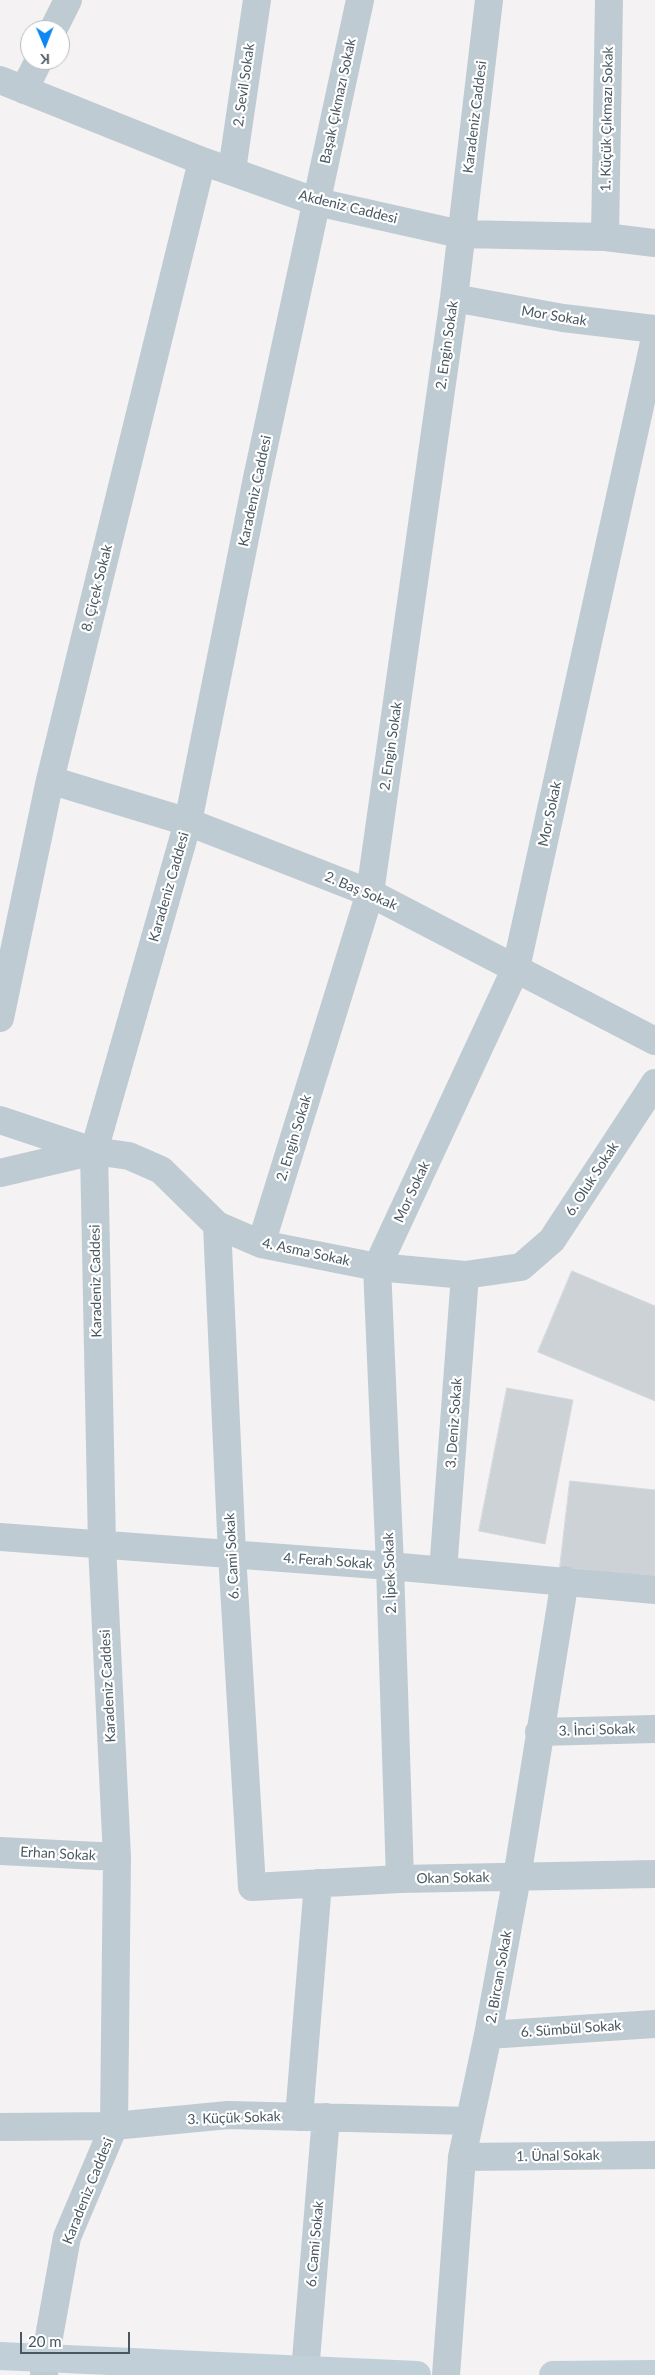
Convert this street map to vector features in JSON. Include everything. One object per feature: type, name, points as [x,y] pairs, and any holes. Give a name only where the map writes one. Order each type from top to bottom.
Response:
[{"type":"street","points":[[58,20],[68,0]]},
{"type":"street","name":"2. Sevil Sokak","points":[[232,170],[257,0]]},
{"type":"street","name":"Başak Çıkmazı Sokak","points":[[316,202],[360,0]]},
{"type":"street","name":"Karadeniz Caddesi","points":[[460,234],[489,0]]},
{"type":"street","name":"1. Küçük Çıkmazı Sokak","points":[[604,237],[609,0]]},
{"type":"street","points":[[12,85],[28,70]]},
{"type":"street","name":"Akdeniz Caddesi","points":[[12,85],[202,161],[232,170],[316,202],[460,234],[604,237],[655,243]]},
{"type":"street","name":"8. Çiçek Sokak","points":[[0,1018],[50,780],[202,161]]},
{"type":"street","name":"Karadeniz Caddesi","points":[[44,2367],[67,2236],[114,2126],[117,1856],[102,1545],[94,1151],[188,822],[257,478],[316,202]]},
{"type":"street","name":"2. Engin Sokak","points":[[261,1244],[370,893],[454,298],[460,234]]},
{"type":"street","name":"Mor Sokak","points":[[454,298],[563,318],[655,329]]},
{"type":"street","name":"Mor Sokak","points":[[377,1267],[516,968],[655,338]]},
{"type":"street","name":"2. Baş Sokak","points":[[50,780],[188,822],[370,893],[655,1041]]},
{"type":"street","name":"6. Oluk Sokak","points":[[521,1267],[552,1240],[655,1083]]},
{"type":"street","points":[[0,1120],[94,1151]]},
{"type":"street","name":"4. Asma Sokak","points":[[0,1173],[94,1151],[129,1156],[161,1170],[217,1226],[261,1244],[377,1267],[465,1275],[521,1267]]},
{"type":"street","name":"6. Cami Sokak","points":[[217,1226],[232,1554],[252,1887]]},
{"type":"street","name":"2. İpek Sokak","points":[[377,1267],[390,1566],[400,1879]]},
{"type":"street","name":"3. Deniz Sokak","points":[[443,1570],[465,1275]]},
{"type":"street","name":"4. Ferah Sokak","points":[[0,1537],[443,1570],[565,1580],[655,1590]]},
{"type":"street","name":"2. Bircan Sokak","points":[[446,2375],[462,2157],[488,2035],[517,1876],[565,1580]]},
{"type":"street","name":"3. İnci Sokak","points":[[539,1732],[655,1728]]},
{"type":"street","name":"Erhan Sokak","points":[[0,1851],[117,1856]]},
{"type":"street","name":"Okan Sokak","points":[[252,1887],[400,1879],[655,1874]]},
{"type":"street","points":[[299,2116],[318,1883]]},
{"type":"street","name":"6. Sümbül Sokak","points":[[488,2035],[655,2024]]},
{"type":"street","name":"3. Küçük Sokak","points":[[0,2127],[114,2126],[228,2115],[469,2121]]},
{"type":"street","name":"6. Cami Sokak","points":[[305,2372],[326,2117]]},
{"type":"street","name":"1. Ünal Sokak","points":[[462,2157],[655,2155]]},
{"type":"street","points":[[0,2356],[44,2367],[417,2375]]},
{"type":"street","points":[[553,2375],[655,2374]]},
{"type":"building","points":[[572,1271],[655,1306],[655,1401],[538,1352]]},
{"type":"building","points":[[507,1388],[573,1400],[545,1544],[479,1531]]},
{"type":"building","points":[[570,1481],[655,1490],[655,1578],[560,1567]]}]
